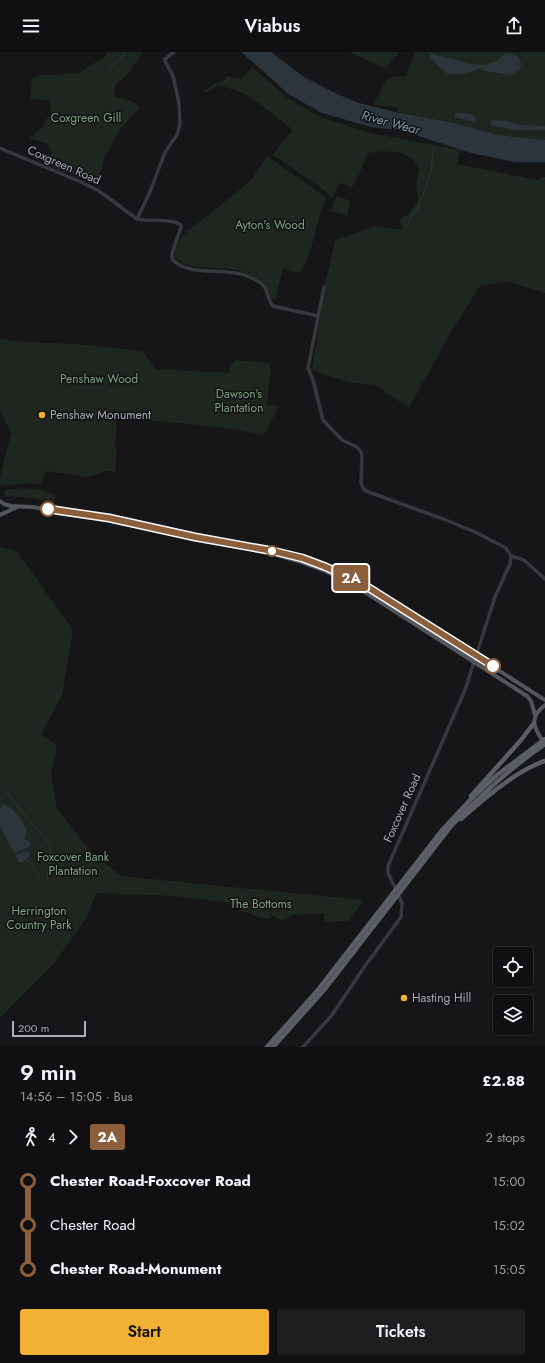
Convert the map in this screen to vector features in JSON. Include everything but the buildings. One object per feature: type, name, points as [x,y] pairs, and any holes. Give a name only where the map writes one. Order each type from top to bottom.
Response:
[{"type":"highway","points":[[267,1047],[318,990],[454,814],[521,740],[534,723]]},
{"type":"highway","points":[[442,829],[497,775],[545,739]]},
{"type":"highway","points":[[273,1047],[324,990],[451,826],[484,793],[517,764],[545,745]]},
{"type":"highway","points":[[434,847],[461,820],[494,792],[519,774],[545,761]]},
{"type":"main road","points":[[0,501],[4,504],[109,518],[302,558],[349,577],[388,599],[545,700]]},
{"type":"main road","points":[[2,514],[6,508],[4,504]]},
{"type":"main road","points":[[2,514],[19,506]]},
{"type":"main road","points":[[250,547],[301,562],[345,581],[527,696],[531,701],[535,715],[534,723],[537,733],[545,745]]},
{"type":"main road","points":[[535,715],[545,705]]},
{"type":"street","points":[[174,52],[165,59],[165,61],[172,76],[179,103],[179,130],[165,152],[150,192],[137,219],[166,221],[180,224],[181,227],[172,254],[172,259],[178,264],[200,271],[227,272],[245,276],[263,285],[267,290],[269,301],[273,306],[318,316]]},
{"type":"street","name":"Coxgreen Road","points":[[0,148],[93,188],[137,219]]},
{"type":"street","points":[[324,287],[309,370],[314,380],[324,420],[342,440],[357,447],[361,452],[361,483],[364,490],[446,520],[474,532],[506,548],[511,556],[524,560],[545,579]]},
{"type":"street","name":"Foxcover Road","points":[[303,1047],[332,1015],[365,966],[401,917],[402,903],[388,870],[389,863],[465,690],[495,597],[510,564],[511,556]]},
{"type":"green space","name":"Coxgreen Gill","points":[[107,52],[143,52],[126,76],[116,84],[114,96],[137,103],[139,109],[121,128],[105,156],[97,184],[45,165],[52,152],[47,143],[29,139],[42,127],[51,112],[50,101],[30,99],[32,78],[42,75],[79,73],[104,57]]},
{"type":"green space","points":[[348,52],[400,52],[385,68]]},
{"type":"green space","points":[[415,52],[545,52],[545,140],[497,135],[455,123],[397,112],[398,108],[373,105],[386,80],[392,77],[406,76]]},
{"type":"green space","points":[[252,67],[289,99],[320,117],[371,133],[460,150],[457,164],[537,180],[545,177],[545,293],[507,281],[480,286],[451,332],[409,408],[377,386],[348,382],[312,370],[326,280],[335,240],[375,226],[403,230],[400,219],[408,215],[418,201],[416,183],[419,168],[408,156],[404,154],[388,152],[367,153],[359,175],[352,187],[340,183],[332,198],[324,190],[273,155],[293,130],[243,93],[219,85],[206,93],[203,92],[214,84],[225,80],[225,76],[242,79]]},
{"type":"green space","name":"Ayton's Wood","points":[[267,156],[327,198],[319,217],[311,247],[304,265],[299,273],[283,268],[275,302],[264,284],[255,277],[237,270],[204,268],[189,265],[175,257],[175,251],[180,239],[187,231],[251,180]]},
{"type":"green space","points":[[336,196],[351,201],[347,215],[331,211]]},
{"type":"green space","points":[[0,339],[25,342],[76,344],[143,351],[156,369],[229,373],[230,367],[234,360],[271,363],[267,405],[279,406],[264,435],[200,425],[154,421],[118,413],[115,445],[117,452],[115,472],[107,471],[87,477],[46,471],[40,484],[26,483],[0,486],[0,477],[11,433],[0,411]]},
{"type":"green space","points":[[24,488],[41,490],[56,496],[54,503],[31,498],[5,496],[4,490]]},
{"type":"green space","name":"Herrington Country Park","points":[[0,547],[17,551],[73,630],[62,695],[41,734],[55,744],[57,750],[51,773],[57,809],[93,854],[121,876],[363,900],[349,921],[324,922],[324,913],[292,915],[282,920],[270,914],[269,919],[239,910],[241,904],[174,896],[96,893],[87,917],[55,962],[0,1018]]},
{"type":"water","name":"River Wear","points":[[241,52],[271,52],[304,77],[337,94],[359,103],[395,112],[455,123],[497,135],[545,140],[545,162],[515,162],[471,153],[400,130],[371,127],[322,113],[288,94]]},
{"type":"water","points":[[509,53],[519,58],[521,63],[520,69],[511,75],[480,69],[463,74],[448,74],[430,57],[431,54],[433,54],[470,64],[485,65],[498,60],[503,55]]},
{"type":"water","points":[[455,113],[470,114],[476,118],[475,122],[455,117]]},
{"type":"water","points":[[495,120],[522,125],[545,126],[545,130],[513,130],[491,125],[491,121]]},
{"type":"water","points":[[4,805],[15,812],[27,829],[24,839],[30,841],[31,846],[14,853],[0,826],[0,808]]},
{"type":"water","points":[[26,851],[29,852],[29,856],[20,863],[15,855]]},
{"type":"waterway","name":"Coxgreen Gill","points":[[109,68],[124,56],[125,52]]},
{"type":"waterway","points":[[408,225],[412,213],[416,211],[423,196],[431,171],[434,146]]},
{"type":"waterway","points":[[6,792],[51,846],[47,881]]},
{"type":"waterway","points":[[0,804],[3,807]]},
{"type":"waterway","points":[[25,859],[39,875],[38,879]]},
{"type":"bus line","name":"2A","points":[[48,509],[109,518],[302,558],[349,577],[366,586],[493,666]]},
{"type":"place","name":"Penshaw Monument","points":[[42,415]]},
{"type":"place","name":"Hasting Hill","points":[[404,998]]},
{"type":"park label","name":"Penshaw Wood","points":[[99,379]]},
{"type":"park label","name":"Dawson's Plantation","points":[[239,401]]},
{"type":"park label","name":"Foxcover Bank Plantation","points":[[73,864]]},
{"type":"park label","name":"The Bottoms","points":[[261,904]]}]
